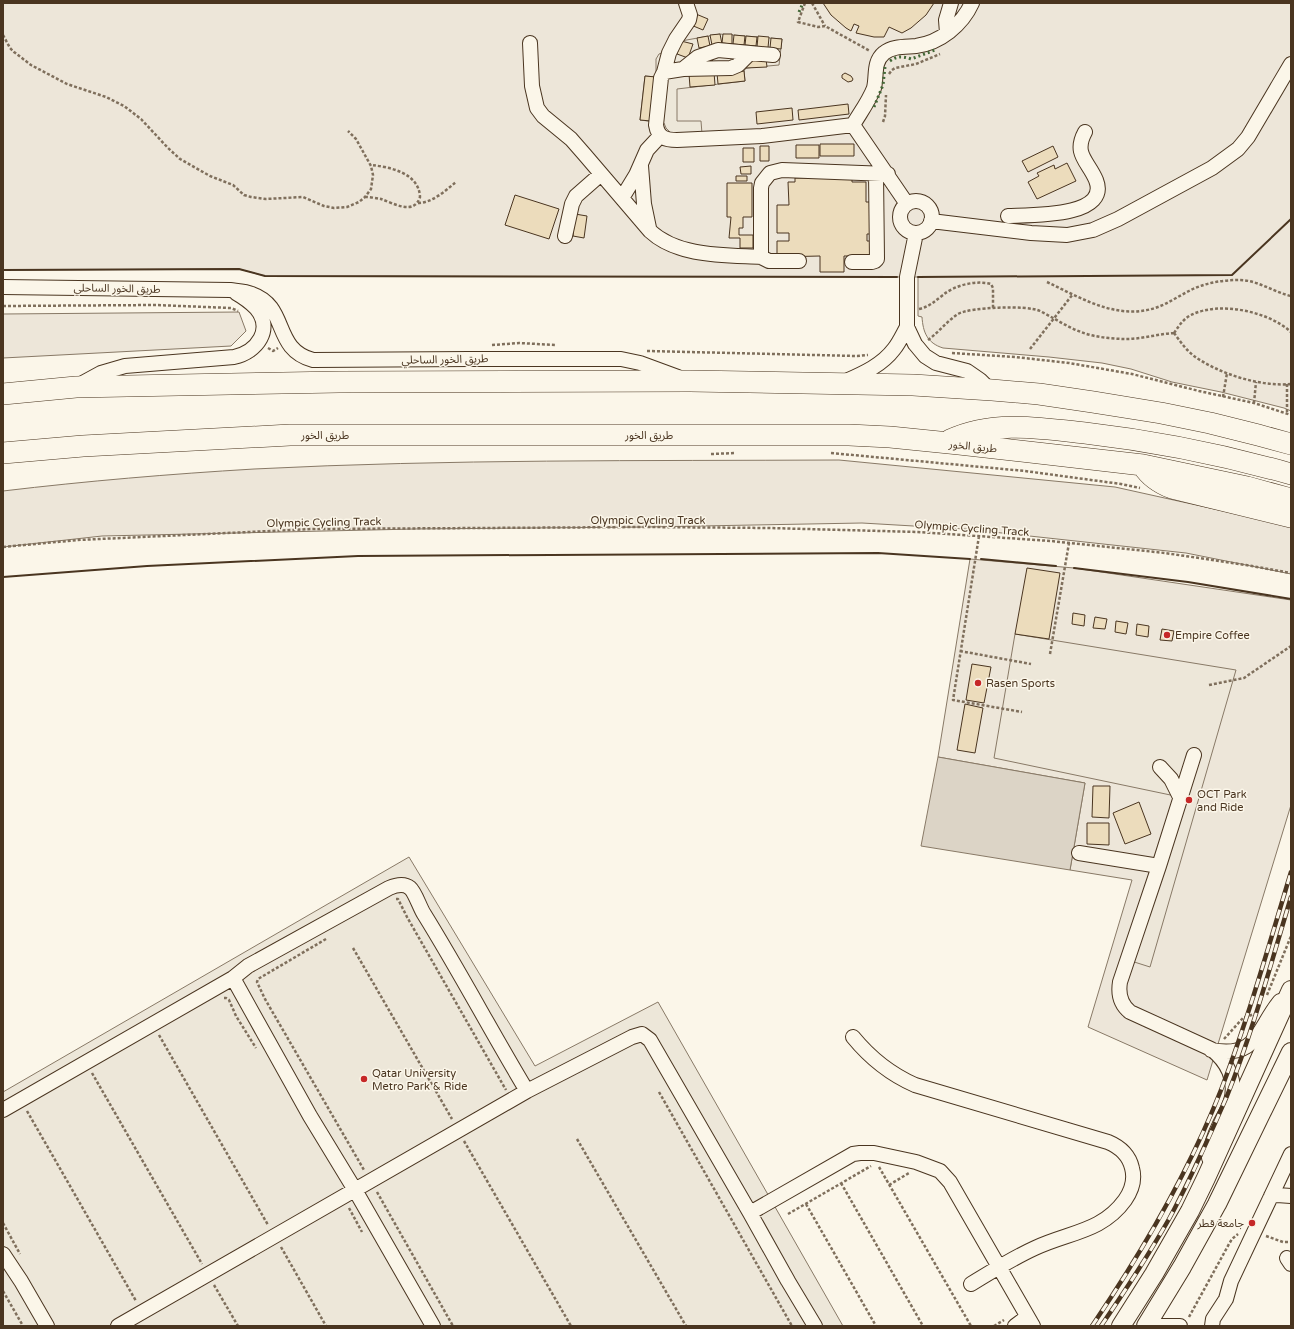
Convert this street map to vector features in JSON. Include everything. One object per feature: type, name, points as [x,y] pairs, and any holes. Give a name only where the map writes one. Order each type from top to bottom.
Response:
[{"type":"highway","points":[[3,394],[76,387],[347,382],[690,381],[912,385],[1039,394],[1161,413],[1224,426],[1291,444]]},
{"type":"highway","points":[[944,443],[960,436],[997,428],[1032,427],[1113,436],[1166,445],[1291,474]]},
{"type":"highway","name":"طريق الخور","points":[[3,453],[83,446],[290,435],[849,435],[890,437],[1142,465],[1247,487],[1291,499]]},
{"type":"highway","points":[[1142,465],[1152,477],[1164,485],[1291,517]]},
{"type":"main road","points":[[1120,1326],[1154,1274],[1206,1178],[1291,990]]},
{"type":"main road","points":[[1146,1326],[1182,1267],[1217,1204],[1291,1052]]},
{"type":"street","points":[[686,3],[689,8],[689,20],[676,39],[669,53],[661,78],[656,125],[660,136],[667,140],[762,136],[853,125]]},
{"type":"street","points":[[947,33],[946,20],[951,3]]},
{"type":"street","points":[[853,125],[874,88],[877,64],[880,57],[892,48],[932,42],[947,33],[958,23],[972,3]]},
{"type":"street","points":[[530,43],[532,86],[537,108],[543,116],[571,139],[650,231],[658,238],[672,245],[691,251],[723,255],[761,257],[769,261],[799,261]]},
{"type":"street","points":[[664,72],[683,69],[731,68],[738,65],[750,53],[774,55]]},
{"type":"street","points":[[931,221],[1056,235],[1093,230],[1118,219],[1228,158],[1248,137],[1291,64]]},
{"type":"street","points":[[853,125],[882,174],[907,204]]},
{"type":"street","points":[[1008,216],[1072,211],[1085,205],[1094,198],[1097,193],[1096,180],[1082,156],[1080,148],[1081,139],[1085,132]]},
{"type":"street","points":[[622,198],[630,186],[648,150],[660,136]]},
{"type":"street","points":[[641,164],[644,204],[650,231]]},
{"type":"street","points":[[761,257],[761,188],[765,178],[770,173],[782,170],[882,174]]},
{"type":"street","points":[[565,236],[572,204],[576,196],[601,174]]},
{"type":"street","points":[[852,262],[872,262],[877,259],[882,174]]},
{"type":"street","points":[[916,202],[925,205],[930,212],[931,221],[930,225],[924,231],[916,233],[908,231],[904,228],[900,220],[901,211],[907,204],[916,202]]},
{"type":"street","points":[[1072,211],[1079,233]]},
{"type":"street","points":[[916,233],[907,277],[906,309],[907,327],[915,344],[925,356],[936,363],[967,371],[980,380],[990,390]]},
{"type":"street","name":"طريق الخور الساحلي","points":[[3,288],[230,290],[251,293],[269,304],[278,318],[287,342],[295,352],[313,360],[621,359],[640,363],[690,381]]},
{"type":"street","name":"طريق الخور الساحلي","points":[[230,290],[245,298],[256,308],[262,320],[262,332],[258,344]]},
{"type":"street","points":[[843,383],[867,372],[880,363],[894,349],[907,327]]},
{"type":"street","points":[[76,387],[101,373],[125,366],[234,357],[247,353],[258,344]]},
{"type":"street","points":[[1194,755],[1120,982],[1119,993],[1120,999],[1126,1008],[1135,1015],[1213,1050],[1218,1054],[1228,1068],[1233,1084],[1233,1093],[1231,1101],[1214,1138],[1210,1151],[1206,1178]]},
{"type":"street","points":[[1160,767],[1171,779],[1180,797]]},
{"type":"street","points":[[1079,853],[1159,866]]},
{"type":"street","points":[[3,1110],[232,978],[248,966],[389,888],[405,885],[412,890],[421,909],[442,942],[486,1023],[527,1091]]},
{"type":"street","points":[[232,978],[310,1116],[355,1190],[433,1326]]},
{"type":"street","points":[[1213,1050],[1230,1052],[1244,1048],[1251,1043],[1256,1038],[1275,1008],[1291,990]]},
{"type":"street","points":[[118,1326],[527,1091],[626,1040],[642,1034],[650,1040],[788,1282],[815,1326]]},
{"type":"street","points":[[853,1037],[875,1061],[901,1078],[915,1085],[1108,1142],[1120,1148],[1129,1159],[1133,1173],[1132,1188],[1124,1201],[1109,1218],[1093,1227],[1037,1247],[971,1284]]},
{"type":"street","points":[[750,1214],[849,1156],[860,1153],[874,1153],[916,1162],[940,1171],[950,1182],[1030,1322],[1012,1322]]},
{"type":"street","points":[[1212,1326],[1213,1319],[1226,1299],[1231,1281],[1271,1196],[1289,1163]]},
{"type":"street","points":[[1271,1196],[1291,1196]]},
{"type":"street","points":[[3,1254],[21,1281],[47,1326]]},
{"type":"street","points":[[1204,1326],[1210,1309],[1216,1299],[1231,1281]]},
{"type":"street","points":[[1159,1326],[1180,1326]]},
{"type":"path","points":[[805,3],[798,22],[818,27],[825,26]]},
{"type":"path","points":[[812,3],[825,26],[880,57]]},
{"type":"path","points":[[3,36],[14,52],[31,65],[67,84],[106,97],[124,106],[146,123],[180,159],[210,176],[233,185],[244,195],[266,199],[303,197],[324,206],[334,208],[352,206],[365,197],[372,187],[373,175],[370,164],[356,139],[348,131]]},
{"type":"path","points":[[887,79],[889,74],[895,68],[916,64],[935,57],[942,52]]},
{"type":"path","points":[[883,122],[886,116],[886,92]]},
{"type":"path","points":[[365,197],[380,199],[394,205],[404,207],[413,207],[418,203],[420,197],[418,186],[413,180],[401,172],[370,164]]},
{"type":"path","points":[[418,203],[423,203],[436,197],[456,182]]},
{"type":"path","points":[[1047,282],[1100,307],[1124,311],[1149,310],[1164,305],[1189,291],[1209,283],[1230,280],[1251,281],[1291,296]]},
{"type":"path","points":[[906,309],[926,307],[950,290],[968,284],[982,282],[991,284],[993,288],[993,308]]},
{"type":"path","points":[[1030,349],[1073,294]]},
{"type":"path","points":[[3,306],[156,305],[232,308],[238,311]]},
{"type":"path","points":[[929,345],[925,342],[940,331],[958,314],[971,310],[993,308],[1031,308],[1038,310],[1076,330],[1095,336],[1108,338],[1126,339],[1174,333]]},
{"type":"path","points":[[1174,333],[1180,323],[1190,316],[1200,311],[1216,309],[1254,312],[1274,320],[1291,332]]},
{"type":"path","points":[[1174,333],[1183,346],[1194,356],[1227,373],[1256,382],[1291,384]]},
{"type":"path","points":[[258,344],[273,351],[287,342]]},
{"type":"path","points":[[491,344],[558,344]]},
{"type":"path","points":[[641,350],[777,355],[872,355]]},
{"type":"path","points":[[945,352],[1015,357],[1076,364],[1132,374],[1223,397],[1254,403],[1291,415]]},
{"type":"path","points":[[1223,397],[1227,373]]},
{"type":"path","points":[[1254,403],[1256,382]]},
{"type":"path","points":[[1287,384],[1287,414]]},
{"type":"path","points":[[825,452],[1025,471],[1144,488]]},
{"type":"path","points":[[711,454],[741,453]]},
{"type":"path","name":"Olympic Cycling Track","points":[[3,547],[78,540],[313,529],[646,527],[769,528],[918,532],[1069,543],[1165,553],[1291,573]]},
{"type":"path","points":[[979,536],[953,700],[1022,712]]},
{"type":"path","points":[[1050,654],[1069,543]]},
{"type":"path","points":[[1209,685],[1244,678],[1291,646]]},
{"type":"path","points":[[960,651],[1031,664]]},
{"type":"path","points":[[394,900],[398,899],[400,902],[407,917],[512,1101]]},
{"type":"path","points":[[333,935],[258,979],[257,982],[265,999],[453,1326]]},
{"type":"path","points":[[1265,998],[1291,936]]},
{"type":"path","points":[[1213,1050],[1243,1018],[1258,1012]]},
{"type":"path","points":[[159,1035],[326,1326]]},
{"type":"path","points":[[92,1073],[238,1326]]},
{"type":"path","points":[[659,1092],[792,1326]]},
{"type":"path","points":[[27,1110],[143,1312]]},
{"type":"path","points":[[577,1139],[686,1326]]},
{"type":"path","points":[[788,1214],[876,1163],[971,1326]]},
{"type":"path","points":[[889,1185],[913,1172]]},
{"type":"path","points":[[841,1183],[923,1326]]},
{"type":"path","points":[[806,1204],[876,1326]]},
{"type":"path","points":[[3,1291],[23,1326]]},
{"type":"path","points":[[994,1326],[1012,1322]]},
{"type":"shaded area","points":[[3,3],[1291,3],[1291,411],[1221,392],[1172,382],[1131,369],[1102,363],[943,348],[930,340],[923,327],[922,317],[918,316],[918,277],[265,276],[239,269],[3,270]]},
{"type":"shaded area","points":[[720,34],[782,39],[779,65],[746,68],[744,71],[745,81],[677,89],[677,121],[701,121],[702,134],[671,133],[666,128],[664,123],[640,120],[645,76],[656,77],[656,59],[659,54],[667,51],[677,54],[681,41]]},
{"type":"shaded area","points":[[239,312],[246,331],[231,346],[3,358],[3,314]]},
{"type":"shaded area","points":[[839,460],[1115,487],[1291,526],[1291,574],[1186,553],[965,529],[862,523],[415,529],[102,536],[3,547],[3,491],[66,484],[191,473],[327,466],[546,461]]},
{"type":"shaded area","points":[[970,559],[1074,568],[1291,600],[1291,805],[1207,1080],[1088,1027],[1132,880],[1070,870],[1085,783],[938,757]]},
{"type":"shaded area","name":"OCT Park and Ride","points":[[1015,634],[1236,670],[1150,967],[1128,960],[1180,797],[994,758]]},
{"type":"shaded area","points":[[938,757],[1085,783],[1070,870],[921,846]]},
{"type":"shaded area","name":"Qatar University Metro Park & Ride","points":[[409,857],[535,1066],[658,1002],[843,1326],[3,1326],[3,1092]]},
{"type":"building","points":[[823,3],[934,3],[926,15],[911,28],[902,33],[889,27],[884,37],[874,37],[856,33],[859,26],[854,24],[851,31],[846,28],[831,15]]},
{"type":"building","points":[[696,14],[708,19],[703,30],[691,25]]},
{"type":"building","points":[[720,34],[722,44],[712,45],[710,35]]},
{"type":"building","points":[[723,34],[732,34],[732,44],[722,43]]},
{"type":"building","points":[[734,35],[745,36],[744,45],[733,44]]},
{"type":"building","points":[[708,36],[710,46],[699,48],[697,38]]},
{"type":"building","points":[[746,36],[757,37],[756,46],[745,45]]},
{"type":"building","points":[[758,36],[769,37],[768,48],[757,47]]},
{"type":"building","points":[[771,38],[782,39],[781,49],[770,48]]},
{"type":"building","points":[[681,41],[693,44],[688,58],[677,54]]},
{"type":"building","points":[[766,59],[767,67],[746,68],[745,61]]},
{"type":"building","points":[[744,71],[745,81],[718,84],[717,73]]},
{"type":"building","points":[[714,72],[715,85],[690,87],[689,74]]},
{"type":"building","points":[[845,73],[851,76],[853,79],[852,81],[848,82],[842,78],[842,75]]},
{"type":"building","points":[[645,76],[656,77],[651,121],[640,120]]},
{"type":"building","points":[[848,104],[849,114],[799,120],[798,110]]},
{"type":"building","points":[[792,108],[793,120],[757,124],[756,112]]},
{"type":"building","points":[[820,144],[854,144],[854,156],[820,156]]},
{"type":"building","points":[[796,145],[819,145],[819,158],[796,158]]},
{"type":"building","points":[[760,146],[769,146],[769,161],[760,161]]},
{"type":"building","points":[[1053,146],[1058,157],[1028,172],[1022,161]]},
{"type":"building","points":[[743,148],[754,148],[754,162],[743,162]]},
{"type":"building","points":[[1067,163],[1076,181],[1037,199],[1028,182],[1039,176],[1037,173],[1054,165],[1055,169]]},
{"type":"building","points":[[751,166],[751,174],[741,174],[740,167]]},
{"type":"building","points":[[736,176],[747,176],[747,181],[736,181]]},
{"type":"building","points":[[852,177],[852,182],[866,182],[866,202],[871,202],[872,234],[867,234],[867,241],[872,241],[872,256],[844,256],[844,272],[820,272],[820,256],[777,257],[777,241],[789,241],[789,233],[777,233],[777,205],[789,205],[788,182],[795,182],[795,178]]},
{"type":"building","points":[[727,183],[752,183],[752,217],[743,217],[743,228],[739,228],[739,235],[753,235],[753,248],[740,248],[740,238],[729,238],[731,217],[727,217]]},
{"type":"building","points":[[515,195],[559,209],[549,239],[505,225]]},
{"type":"building","points":[[575,214],[587,216],[584,238],[573,236]]},
{"type":"building","points":[[1027,568],[1060,573],[1049,639],[1015,634]]},
{"type":"building","points":[[1073,613],[1085,615],[1084,626],[1072,624]]},
{"type":"building","points":[[1095,617],[1107,619],[1105,629],[1093,628]]},
{"type":"building","points":[[1116,621],[1128,623],[1126,634],[1115,632]]},
{"type":"building","points":[[1137,624],[1149,626],[1148,637],[1136,635]]},
{"type":"building","name":"Empire Coffee","points":[[1162,629],[1174,631],[1172,641],[1160,640]]},
{"type":"building","name":"Rasen Sports","points":[[972,664],[991,667],[984,703],[966,700]]},
{"type":"building","points":[[965,704],[983,708],[975,753],[957,750]]},
{"type":"building","points":[[1093,786],[1110,786],[1109,818],[1092,817]]},
{"type":"building","points":[[1139,802],[1151,834],[1125,844],[1113,813]]},
{"type":"building","points":[[1087,823],[1109,823],[1109,845],[1087,844]]},
{"type":"railway","points":[[1092,1326],[1129,1270],[1163,1212],[1208,1121],[1221,1090],[1240,1036],[1291,872]]},
{"type":"railway","points":[[1101,1326],[1169,1219],[1227,1096],[1245,1047],[1291,897]]},
{"type":"hedge","points":[[799,12],[803,3]]},
{"type":"hedge","points":[[890,61],[900,57],[911,59],[935,50]]},
{"type":"hedge","points":[[874,107],[883,85],[885,67]]},
{"type":"wall","points":[[918,277],[1232,275],[1291,219]]},
{"type":"wall","points":[[3,270],[239,269],[265,276],[897,277]]},
{"type":"wall","points":[[3,577],[147,566],[358,556],[878,553],[970,559]]},
{"type":"wall","points":[[981,559],[1056,566]]},
{"type":"wall","points":[[1074,568],[1188,582],[1291,599]]},
{"type":"place","name":"Empire Coffee","points":[[1167,635]]},
{"type":"place","name":"Rasen Sports","points":[[978,683]]},
{"type":"place","name":"OCT Park and Ride","points":[[1189,800]]},
{"type":"place","name":"Qatar University Metro Park & Ride","points":[[364,1079]]},
{"type":"place","name":"جامعة قطر","points":[[1252,1223]]}]
